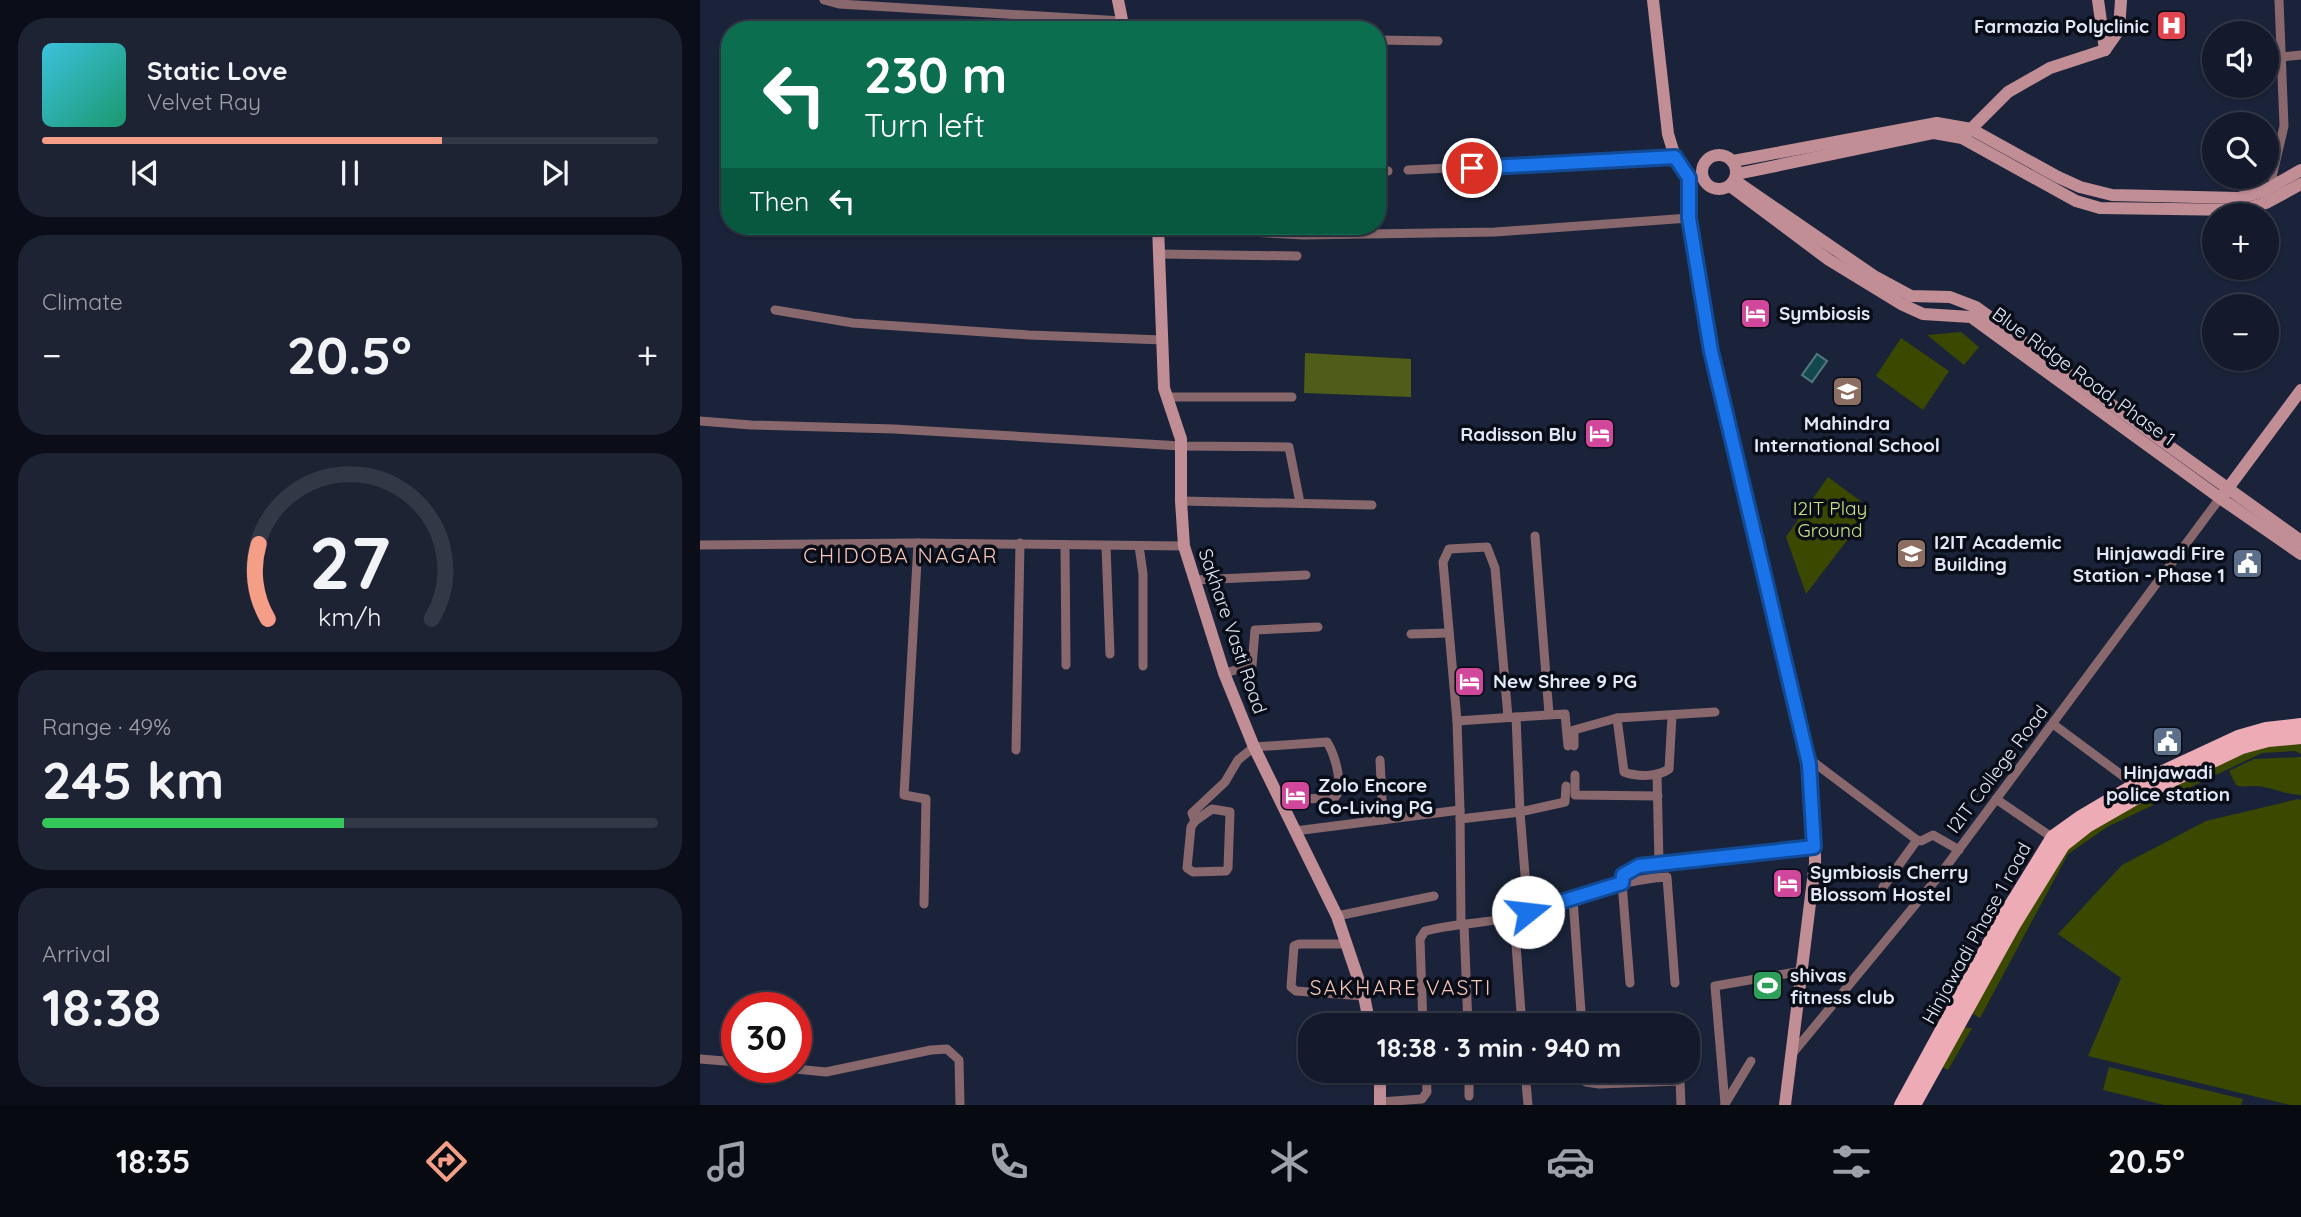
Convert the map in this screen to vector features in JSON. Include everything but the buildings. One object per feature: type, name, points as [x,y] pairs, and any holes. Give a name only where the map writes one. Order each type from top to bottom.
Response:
[{"type":"main road","name":"Hinjawadi Phase 1 road","points":[[2139,790],[2238,737],[2266,729],[2301,725]]},
{"type":"main road","name":"Hinjawadi Phase 1 road","points":[[1901,1105],[2003,918],[2058,841],[2081,817],[2242,747],[2268,740],[2301,737]]},
{"type":"main road","name":"Hinjawadi Phase 1 road","points":[[1914,1105],[2058,841]]},
{"type":"street","points":[[824,0],[839,4],[917,3],[1086,21]]},
{"type":"street","points":[[1118,0],[1122,21]]},
{"type":"street","points":[[1653,0],[1668,130],[1675,157],[1695,177],[1713,189],[1719,190],[1733,176],[1937,123],[2100,193],[2129,197],[2238,198],[2301,184]]},
{"type":"street","points":[[2098,0],[2105,50]]},
{"type":"street","points":[[1966,134],[2008,92],[2050,68],[2105,50],[2119,30],[2121,0]]},
{"type":"street","points":[[2279,0],[2284,126],[2272,177],[2282,189]]},
{"type":"street","points":[[1386,40],[1438,41]]},
{"type":"street","points":[[2282,57],[2301,55]]},
{"type":"street","points":[[1733,176],[1723,155],[1711,156],[1695,177],[1689,218],[1711,351],[1808,758],[1815,863],[1785,1105]]},
{"type":"street","points":[[1408,170],[1675,157]]},
{"type":"street","points":[[2282,189],[2301,170]]},
{"type":"street","name":"Blue Ridge Road, Phase 1","points":[[1733,176],[1829,260],[1887,297],[1923,314],[1971,317],[2224,494],[2301,541]]},
{"type":"street","name":"Blue Ridge Road, Phase 1","points":[[1733,176],[1880,280],[1911,296],[1950,297],[1976,307],[2301,554]]},
{"type":"street","points":[[1386,233],[1535,230],[1689,218]]},
{"type":"street","name":"Sakhare Vasti Road","points":[[1158,235],[1164,388],[1181,439],[1184,546],[1224,673],[1254,747],[1337,916],[1367,1013]]},
{"type":"street","points":[[1159,254],[1297,256]]},
{"type":"street","points":[[775,310],[853,323],[1029,335],[1163,340]]},
{"type":"street","points":[[2224,494],[2301,390]]},
{"type":"street","points":[[1167,397],[1292,397]]},
{"type":"street","points":[[700,421],[1181,446],[1289,447],[1300,503]]},
{"type":"street","name":"I2IT College Road","points":[[1792,1054],[1959,850],[2224,494]]},
{"type":"street","points":[[1181,500],[1372,505]]},
{"type":"street","points":[[1535,536],[1549,714]]},
{"type":"street","points":[[700,545],[918,543],[1184,546]]},
{"type":"street","points":[[918,543],[904,795],[926,799],[924,904]]},
{"type":"street","points":[[1016,750],[1020,544]]},
{"type":"street","points":[[1065,545],[1066,665]]},
{"type":"street","points":[[1107,545],[1110,654]]},
{"type":"street","points":[[1139,546],[1143,574],[1143,666]]},
{"type":"street","points":[[1467,1013],[1457,721],[1443,562],[1449,549],[1488,548],[1495,568],[1512,717],[1528,912]]},
{"type":"street","points":[[1195,580],[1306,575]]},
{"type":"street","points":[[1224,673],[1252,666],[1255,630],[1318,627]]},
{"type":"street","points":[[1411,634],[1449,633]]},
{"type":"street","points":[[1457,721],[1565,714],[1571,746],[1574,730],[1617,718],[1715,712]]},
{"type":"street","points":[[1617,718],[1624,772],[1657,774],[1669,769],[1672,716]]},
{"type":"street","points":[[2053,724],[2139,790]]},
{"type":"street","points":[[1195,821],[1192,813],[1225,782],[1238,761],[1254,747],[1323,741],[1330,746],[1339,794],[1335,797],[1280,800]]},
{"type":"street","points":[[1808,758],[1917,840],[1921,841],[1933,835],[1959,850]]},
{"type":"street","points":[[1380,760],[1383,820]]},
{"type":"street","points":[[1657,774],[1659,864]]},
{"type":"street","points":[[1575,775],[1575,795],[1658,796]]},
{"type":"street","points":[[1295,831],[1383,820],[1520,812],[1564,802],[1566,786]]},
{"type":"street","points":[[1996,799],[2058,841]]},
{"type":"street","points":[[1212,809],[1230,812],[1226,871],[1193,872],[1188,868],[1191,827],[1195,821],[1212,809]]},
{"type":"street","points":[[1882,887],[1917,840]]},
{"type":"street","points":[[1630,983],[1622,883],[1623,875],[1630,869],[1814,847]]},
{"type":"street","points":[[1646,878],[1647,865]]},
{"type":"street","points":[[1423,1013],[1420,936],[1426,930],[1514,917],[1646,878],[1667,877],[1675,983]]},
{"type":"street","points":[[1337,916],[1434,896]]},
{"type":"street","points":[[1573,899],[1581,1013]]},
{"type":"street","points":[[1514,917],[1521,1013]]},
{"type":"street","points":[[1346,944],[1294,946],[1291,987],[1296,991],[1364,996]]},
{"type":"street","points":[[1724,1104],[1715,986],[1802,971]]},
{"type":"street","points":[[812,1071],[826,1072],[947,1049],[959,1060],[960,1105]]},
{"type":"street","points":[[700,1059],[721,1061]]},
{"type":"street","points":[[1724,1104],[1751,1061]]},
{"type":"street","points":[[1380,1083],[1380,1104],[1422,1099],[1427,1092],[1427,1083]]},
{"type":"street","points":[[1469,1083],[1469,1096]]},
{"type":"street","points":[[1526,1083],[1528,1105]]},
{"type":"street","points":[[1592,1083],[1626,1083]]},
{"type":"street","points":[[1681,1083],[1681,1105]]},
{"type":"green space","points":[[1961,332],[1979,347],[1964,365],[1927,335]]},
{"type":"green space","points":[[1901,338],[1949,371],[1923,410],[1876,376]]},
{"type":"green space","points":[[1305,353],[1411,359],[1411,397],[1304,393]]},
{"type":"green space","name":"I2IT Play Ground","points":[[1828,477],[1871,509],[1806,594],[1786,537]]},
{"type":"green space","points":[[2301,742],[2301,754],[2295,751],[2262,753],[2107,827],[2068,854],[1980,1018],[1970,1012],[2062,853],[2109,817],[2250,749]]},
{"type":"green space","points":[[2301,757],[2301,795],[2260,786],[2238,786],[2229,771],[2254,759]]},
{"type":"green space","points":[[2301,800],[2301,1105],[2290,1105],[2088,1056],[2121,978],[2058,934],[2122,865],[2206,821]]},
{"type":"green space","points":[[1960,1027],[1972,1028],[1948,1070],[1938,1065]]},
{"type":"green space","points":[[2109,1067],[2243,1099],[2241,1105],[2164,1105],[2103,1090]]},
{"type":"shaded area","points":[[1817,354],[1827,361],[1812,382],[1802,375]]},
{"type":"place","name":"Farmazia Polyclinic","points":[[2172,26]]},
{"type":"place","name":"Symbiosis","points":[[1756,313]]},
{"type":"place","name":"Mahindra International School","points":[[1847,392]]},
{"type":"place","name":"Radisson Blu","points":[[1600,434]]},
{"type":"place","name":"I2IT Academic Building","points":[[1911,553]]},
{"type":"place","name":"Hinjawadi Fire Station - Phase 1","points":[[2248,564]]},
{"type":"place","name":"New Shree 9 PG","points":[[1470,681]]},
{"type":"place","name":"Hinjawadi police station","points":[[2168,741]]},
{"type":"place","name":"Zolo Encore Co-Living PG","points":[[1295,796]]},
{"type":"place","name":"Symbiosis Cherry Blossom Hostel","points":[[1787,883]]},
{"type":"place","name":"shivas fitness club","points":[[1767,986]]},
{"type":"district","name":"CHIDOBA NAGAR","points":[[901,555]]},
{"type":"district","name":"SAKHARE VASTI","points":[[1401,987]]},
{"type":"route","points":[[1472,168],[1675,157],[1689,178],[1689,218],[1711,351],[1809,764],[1815,832],[1814,847],[1639,866],[1623,875],[1622,883],[1528,912]]}]
